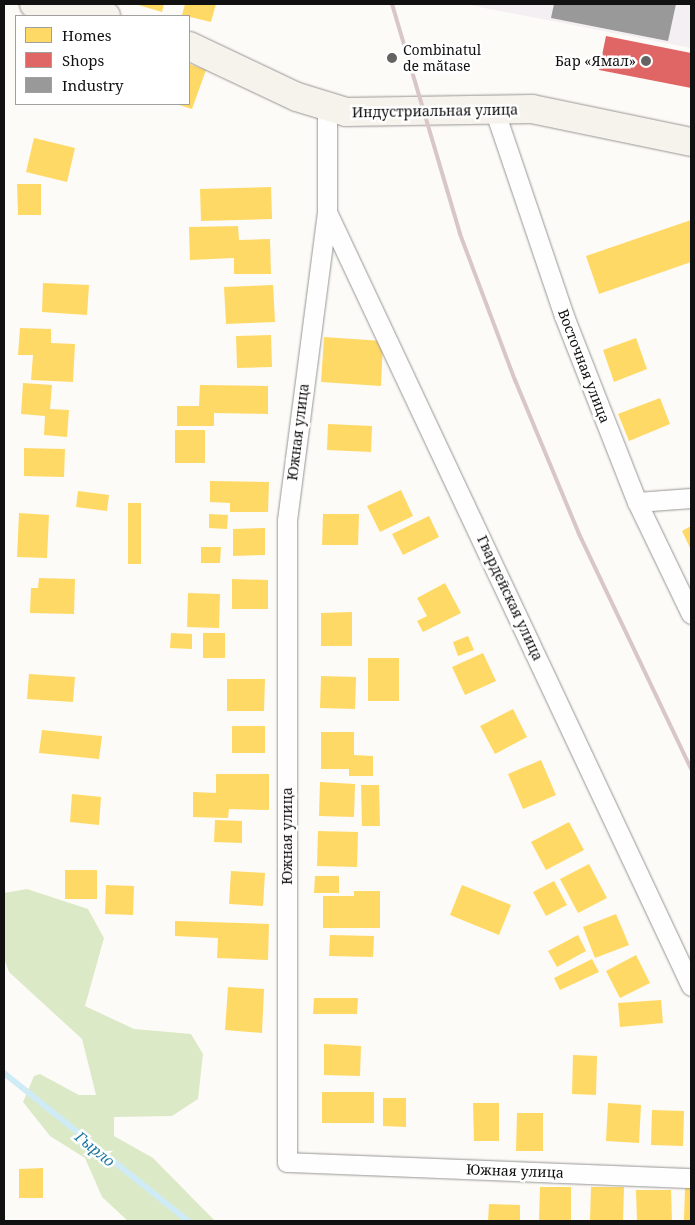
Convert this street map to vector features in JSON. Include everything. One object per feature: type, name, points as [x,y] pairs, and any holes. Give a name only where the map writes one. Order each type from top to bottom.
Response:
[{"type":"street","points":[[34,4],[100,15]]},
{"type":"street","name":"Индустриальная улица","points":[[190,46],[327,108],[366,114],[495,112],[532,109],[691,142]]},
{"type":"street","name":"Южная улица","points":[[327,108],[327,212],[286,520],[286,1162],[691,1178]]},
{"type":"street","name":"Восточная улица","points":[[495,112],[564,316],[637,502],[691,614]]},
{"type":"street","name":"Гвардейская улица","points":[[327,212],[691,986]]},
{"type":"street","points":[[637,502],[691,498]]},
{"type":"shaded area","points":[[464,4],[691,4],[691,48]]},
{"type":"green space","points":[[27,889],[88,909],[104,938],[85,1006],[134,1029],[191,1034],[203,1054],[198,1099],[172,1116],[114,1117],[114,1136],[153,1158],[215,1221],[128,1221],[102,1197],[85,1158],[50,1136],[23,1102],[34,1076],[40,1074],[79,1095],[96,1095],[82,1039],[9,972],[4,958],[4,893]]},
{"type":"building: Homes","points":[[135,4],[164,4],[162,12]]},
{"type":"building: Homes","points":[[185,4],[216,4],[211,22],[190,17],[190,15],[182,15]]},
{"type":"building: Homes","points":[[190,64],[206,70],[192,109],[179,105],[190,105]]},
{"type":"building: Homes","points":[[34,138],[75,148],[67,182],[26,172]]},
{"type":"building: Homes","points":[[17,184],[41,184],[41,215],[18,215]]},
{"type":"building: Homes","points":[[271,187],[272,219],[201,221],[200,189]]},
{"type":"building: Homes","points":[[691,220],[691,262],[599,294],[586,256]]},
{"type":"building: Homes","points":[[238,226],[239,240],[270,239],[271,274],[234,274],[234,258],[190,260],[189,227]]},
{"type":"building: Homes","points":[[43,283],[89,285],[87,315],[42,312]]},
{"type":"building: Homes","points":[[273,285],[275,322],[226,324],[224,287]]},
{"type":"building: Homes","points":[[20,328],[51,329],[51,343],[75,344],[73,382],[31,380],[33,355],[18,355]]},
{"type":"building: Homes","points":[[271,335],[272,367],[237,368],[236,336]]},
{"type":"building: Homes","points":[[324,337],[383,341],[381,386],[321,382]]},
{"type":"building: Homes","points":[[636,338],[647,369],[614,382],[603,350]]},
{"type":"building: Homes","points":[[23,383],[52,385],[50,409],[69,410],[67,437],[44,435],[45,416],[21,414]]},
{"type":"building: Homes","points":[[200,385],[268,386],[268,414],[214,413],[214,426],[177,426],[177,406],[199,406]]},
{"type":"building: Homes","points":[[660,398],[670,424],[629,441],[618,414]]},
{"type":"building: Homes","points":[[328,424],[372,426],[371,452],[327,450]]},
{"type":"building: Homes","points":[[175,430],[205,430],[205,463],[175,463]]},
{"type":"building: Homes","points":[[24,448],[65,449],[64,477],[24,476]]},
{"type":"building: Homes","points":[[210,481],[269,482],[268,512],[230,512],[230,503],[210,502]]},
{"type":"building: Homes","points":[[401,490],[413,516],[380,532],[367,506]]},
{"type":"building: Homes","points":[[78,491],[109,495],[107,511],[76,507]]},
{"type":"building: Homes","points":[[128,503],[141,503],[141,564],[128,564]]},
{"type":"building: Homes","points":[[19,513],[49,515],[47,558],[17,557]]},
{"type":"building: Homes","points":[[209,514],[228,515],[227,529],[209,528]]},
{"type":"building: Homes","points":[[323,514],[359,514],[358,545],[322,545]]},
{"type":"building: Homes","points":[[429,516],[439,537],[403,555],[392,534]]},
{"type":"building: Homes","points":[[691,526],[691,550],[682,531]]},
{"type":"building: Homes","points":[[265,528],[265,555],[233,556],[233,529]]},
{"type":"building: Homes","points":[[201,547],[221,547],[220,563],[201,563]]},
{"type":"building: Homes","points":[[39,578],[75,579],[74,614],[30,613],[31,588],[38,588]]},
{"type":"building: Homes","points":[[232,579],[268,580],[268,609],[232,609]]},
{"type":"building: Homes","points":[[445,583],[461,613],[423,632],[417,621],[427,616],[417,598]]},
{"type":"building: Homes","points":[[188,593],[220,594],[219,628],[187,627]]},
{"type":"building: Homes","points":[[352,612],[352,646],[321,646],[321,613]]},
{"type":"building: Homes","points":[[171,633],[192,634],[192,649],[170,648]]},
{"type":"building: Homes","points":[[203,633],[225,633],[225,658],[203,658]]},
{"type":"building: Homes","points":[[468,636],[474,650],[458,656],[453,642]]},
{"type":"building: Homes","points":[[483,653],[496,681],[465,695],[452,667]]},
{"type":"building: Homes","points":[[368,658],[399,658],[399,701],[368,701]]},
{"type":"building: Homes","points":[[29,674],[75,677],[73,702],[27,699]]},
{"type":"building: Homes","points":[[321,676],[356,677],[355,709],[320,708]]},
{"type":"building: Homes","points":[[227,679],[265,679],[264,711],[227,711]]},
{"type":"building: Homes","points":[[513,709],[527,737],[495,754],[480,726]]},
{"type":"building: Homes","points":[[232,726],[265,726],[265,753],[232,753]]},
{"type":"building: Homes","points":[[42,730],[102,736],[99,759],[39,753]]},
{"type":"building: Homes","points":[[321,732],[354,732],[354,755],[373,756],[373,776],[349,776],[349,769],[321,769]]},
{"type":"building: Homes","points":[[541,760],[556,795],[523,809],[508,774]]},
{"type":"building: Homes","points":[[216,774],[269,774],[269,810],[229,809],[228,818],[193,817],[193,792],[216,793]]},
{"type":"building: Homes","points":[[320,782],[355,784],[354,817],[319,816]]},
{"type":"building: Homes","points":[[361,785],[379,785],[380,826],[362,826]]},
{"type":"building: Homes","points":[[72,794],[101,797],[99,825],[70,822]]},
{"type":"building: Homes","points":[[215,820],[242,821],[242,843],[214,842]]},
{"type":"building: Homes","points":[[569,822],[584,850],[546,870],[531,842]]},
{"type":"building: Homes","points":[[318,831],[358,832],[357,867],[317,866]]},
{"type":"building: Homes","points":[[589,864],[607,898],[578,913],[560,879]]},
{"type":"building: Homes","points":[[65,870],[97,870],[97,899],[65,899]]},
{"type":"building: Homes","points":[[231,871],[265,873],[263,906],[229,904]]},
{"type":"building: Homes","points":[[315,876],[339,876],[339,893],[314,893]]},
{"type":"building: Homes","points":[[554,881],[567,905],[546,916],[533,892]]},
{"type":"building: Homes","points":[[106,885],[134,886],[133,915],[105,914]]},
{"type":"building: Homes","points":[[462,885],[511,905],[499,935],[450,915]]},
{"type":"building: Homes","points":[[354,891],[380,891],[380,928],[323,928],[323,896],[354,896]]},
{"type":"building: Homes","points":[[616,914],[629,945],[595,958],[583,927]]},
{"type":"building: Homes","points":[[175,921],[269,924],[268,960],[217,958],[218,938],[175,936]]},
{"type":"building: Homes","points":[[330,935],[374,936],[373,957],[329,956]]},
{"type":"building: Homes","points":[[578,935],[586,951],[557,967],[548,951]]},
{"type":"building: Homes","points":[[636,955],[650,983],[620,998],[606,971]]},
{"type":"building: Homes","points":[[592,959],[599,972],[560,990],[554,978]]},
{"type":"building: Homes","points":[[228,987],[264,989],[262,1033],[225,1030]]},
{"type":"building: Homes","points":[[314,998],[358,998],[357,1014],[313,1014]]},
{"type":"building: Homes","points":[[661,1000],[663,1023],[620,1027],[618,1003]]},
{"type":"building: Homes","points":[[324,1044],[361,1046],[360,1076],[324,1075]]},
{"type":"building: Homes","points":[[573,1055],[597,1056],[596,1095],[572,1094]]},
{"type":"building: Homes","points":[[322,1092],[374,1092],[374,1123],[322,1123]]},
{"type":"building: Homes","points":[[383,1098],[406,1098],[406,1127],[383,1126]]},
{"type":"building: Homes","points":[[473,1103],[499,1103],[499,1141],[474,1141]]},
{"type":"building: Homes","points":[[608,1103],[641,1105],[639,1143],[606,1141]]},
{"type":"building: Homes","points":[[652,1110],[684,1111],[683,1146],[651,1145]]},
{"type":"building: Homes","points":[[517,1113],[543,1113],[543,1151],[516,1151]]},
{"type":"building: Homes","points":[[43,1168],[43,1198],[19,1198],[19,1169]]},
{"type":"building: Homes","points":[[540,1187],[571,1187],[571,1221],[539,1221]]},
{"type":"building: Homes","points":[[591,1187],[624,1187],[623,1221],[590,1221]]},
{"type":"building: Homes","points":[[685,1188],[691,1188],[691,1221],[684,1221]]},
{"type":"building: Homes","points":[[636,1190],[671,1190],[672,1221],[637,1221]]},
{"type":"building: Homes","points":[[489,1204],[520,1205],[520,1221],[488,1221]]},
{"type":"building: Shops","name":"Бар «Ямал»","points":[[606,36],[691,53],[691,88],[599,70]]},
{"type":"building: Industry","points":[[554,4],[676,4],[668,41],[551,18]]},
{"type":"waterway","name":"Гырло","points":[[4,1073],[188,1221]]},
{"type":"railway","points":[[392,4],[460,234],[515,380],[579,534],[691,769]]},
{"type":"place","name":"Combinatul de mătase","points":[[392,58]]},
{"type":"place","name":"Бар «Ямал»","points":[[646,61]]}]
